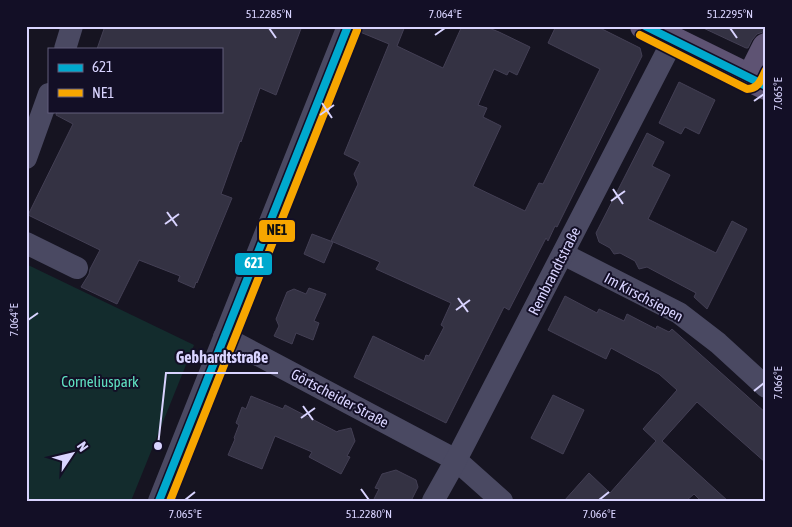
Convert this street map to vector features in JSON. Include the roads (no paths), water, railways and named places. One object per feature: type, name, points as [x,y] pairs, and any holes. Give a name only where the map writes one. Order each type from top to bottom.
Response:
[{"type":"main road","points":[[644,26],[758,83],[766,47]]},
{"type":"street","points":[[64,48],[72,26]]},
{"type":"street","points":[[159,501],[348,26]]},
{"type":"street","name":"Rembrandtstraße","points":[[433,501],[673,40]]},
{"type":"street","points":[[26,158],[48,97]]},
{"type":"street","points":[[26,244],[77,268]]},
{"type":"street","name":"Im Kirschsiepen","points":[[563,254],[679,313],[718,343],[766,387]]},
{"type":"street","name":"Görtscheider Straße","points":[[224,337],[456,460],[502,501]]},
{"type":"place","name":"Gebhardtstraße","points":[[158,446]]},
{"type":"park label","name":"Corneliuspark","points":[[100,381]]}]
